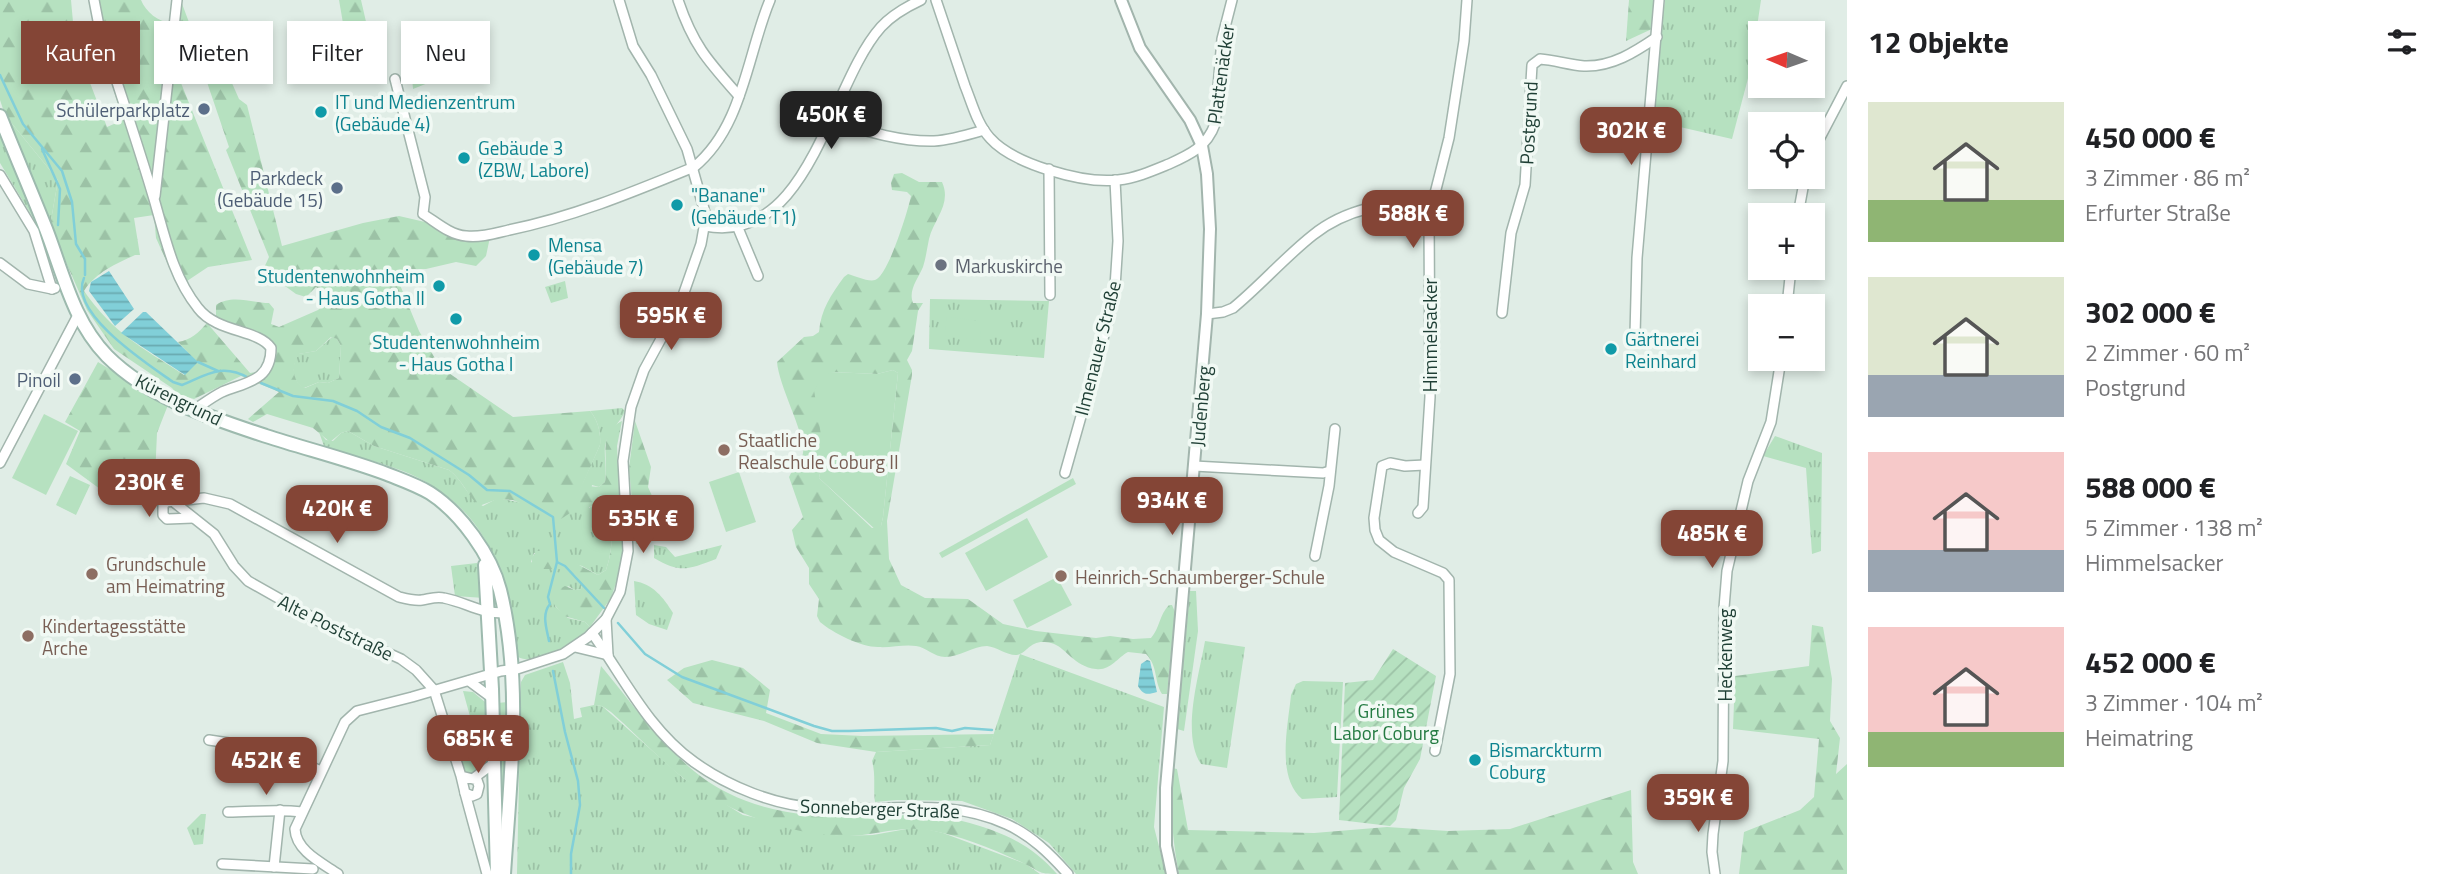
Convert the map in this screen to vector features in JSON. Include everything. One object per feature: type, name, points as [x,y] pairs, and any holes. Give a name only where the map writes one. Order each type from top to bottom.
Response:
[{"type":"main road","name":"Kürengrund","points":[[0,116],[78,315],[98,345],[121,369],[138,381],[194,410],[272,438],[368,467],[428,492],[459,518],[482,551],[500,588],[511,670],[512,726],[504,874]]},
{"type":"main road","name":"Kürengrund","points":[[482,551],[490,613],[497,874]]},
{"type":"street","points":[[94,0],[99,26],[172,260],[198,309],[214,322],[260,339],[271,348],[267,364],[257,379],[219,393],[194,410]]},
{"type":"street","points":[[155,201],[177,0]]},
{"type":"street","points":[[338,874],[304,849],[295,835],[296,822],[345,722],[357,711],[492,675],[502,675],[563,654],[590,635],[606,619],[620,592],[628,559],[623,461],[631,407],[645,370],[680,304],[694,269],[705,226],[704,206],[694,167],[656,86],[633,46],[618,0]]},
{"type":"street","points":[[678,0],[691,36],[703,55],[739,96]]},
{"type":"street","points":[[395,79],[425,197],[423,214],[450,231],[465,236],[492,234],[549,222],[694,167],[714,146],[739,96],[770,0]]},
{"type":"street","points":[[705,226],[738,228],[765,215],[784,200],[806,168],[862,57],[881,28],[895,14],[921,0]]},
{"type":"street","points":[[936,0],[977,118],[1003,152],[1022,161],[1082,178],[1115,180],[1150,172],[1202,146]]},
{"type":"street","name":"Judenberg","points":[[1121,0],[1140,48],[1177,99],[1202,146],[1207,174],[1210,229],[1208,313],[1166,788],[1166,846],[1172,874]]},
{"type":"street","name":"Plattenäcker","points":[[1202,146],[1211,135],[1215,124],[1222,39],[1232,0]]},
{"type":"street","name":"Himmelsacker","points":[[1418,513],[1423,507],[1430,397],[1428,237],[1431,203],[1449,138],[1464,41],[1467,0]]},
{"type":"street","points":[[1635,335],[1637,258],[1660,0]]},
{"type":"street","name":"Postgrund","points":[[1502,313],[1511,233],[1525,185],[1532,65],[1539,59],[1586,66],[1612,62],[1633,53],[1657,37]]},
{"type":"street","points":[[1825,127],[1847,86]]},
{"type":"street","points":[[830,120],[882,135],[926,140],[951,139],[984,130]]},
{"type":"street","points":[[1049,169],[1050,295]]},
{"type":"street","points":[[0,175],[34,231],[52,289]]},
{"type":"street","name":"Ilmenauer Straße","points":[[1065,473],[1105,333],[1115,287],[1118,241],[1115,180]]},
{"type":"street","points":[[1208,313],[1233,308],[1311,236],[1339,219],[1378,206],[1405,202],[1431,203]]},
{"type":"street","points":[[738,228],[758,276]]},
{"type":"street","points":[[0,263],[28,284],[52,289],[66,282]]},
{"type":"street","points":[[0,463],[78,315]]},
{"type":"street","name":"Heckenweg","points":[[1715,874],[1712,852],[1723,761],[1724,608],[1727,571],[1748,481],[1771,422],[1779,371]]},
{"type":"street","points":[[1315,556],[1331,471],[1335,429]]},
{"type":"street","points":[[1426,465],[1405,466],[1390,463],[1382,466],[1374,518],[1377,536],[1388,548],[1443,573],[1449,579],[1450,674],[1435,751]]},
{"type":"street","points":[[1194,466],[1323,473],[1331,471]]},
{"type":"street","points":[[193,519],[172,520],[163,515],[164,504],[195,499],[221,501],[399,597],[419,600],[446,598],[472,609],[505,614]]},
{"type":"street","name":"Alte Poststraße","points":[[175,503],[214,534],[234,566],[248,580],[324,624],[401,659],[416,670],[434,690],[488,874]]},
{"type":"street","name":"Sonneberger Straße","points":[[606,619],[608,655]]},
{"type":"street","name":"Sonneberger Straße","points":[[590,635],[608,655],[636,701],[661,733],[690,760],[726,782],[757,795],[804,807],[939,807],[978,813],[1007,824],[1032,839],[1068,874]]},
{"type":"street","points":[[575,647],[608,655]]},
{"type":"street","points":[[469,681],[492,698]]},
{"type":"street","points":[[209,740],[269,749],[321,771]]},
{"type":"street","points":[[461,776],[474,778],[494,763]]},
{"type":"street","points":[[465,793],[472,796],[477,794],[479,786],[474,778]]},
{"type":"street","points":[[274,867],[280,810]]},
{"type":"street","points":[[228,812],[302,812]]},
{"type":"street","points":[[222,864],[313,871],[314,857]]},
{"type":"green space","points":[[0,0],[71,0],[73,21],[21,21],[21,84],[90,84],[107,127],[123,120],[112,84],[140,84],[140,21],[94,21],[90,0],[141,0],[153,16],[162,21],[154,21],[154,84],[181,84],[252,260],[208,267],[178,287],[156,238],[154,215],[134,218],[140,255],[107,269],[84,291],[118,329],[184,375],[197,362],[178,342],[187,340],[207,323],[250,373],[266,368],[276,357],[276,345],[268,339],[216,319],[216,305],[229,300],[269,303],[274,309],[271,324],[279,327],[318,310],[325,303],[326,295],[316,287],[306,297],[296,294],[263,270],[269,257],[226,150],[229,147],[208,84],[232,84],[239,99],[247,105],[282,246],[363,223],[399,216],[490,237],[486,256],[476,266],[456,262],[426,269],[407,269],[400,273],[398,280],[419,331],[440,367],[513,417],[590,411],[593,415],[598,427],[600,445],[570,513],[556,519],[513,500],[498,499],[479,506],[449,470],[374,446],[348,431],[330,442],[313,428],[267,414],[253,422],[248,419],[279,392],[241,376],[194,399],[177,394],[114,349],[87,310],[50,226],[58,180],[5,115],[0,100]],"holes":[[[331,337],[337,339],[341,346],[339,378],[305,388],[297,382],[294,368],[299,354],[316,351]]]},
{"type":"green space","points":[[339,0],[361,0],[366,21],[343,21]]},
{"type":"green space","points":[[1629,0],[1656,0],[1654,28],[1626,41]]},
{"type":"green space","points":[[1665,0],[1761,0],[1758,21],[1748,21],[1748,78],[1732,139],[1654,121]]},
{"type":"green space","points":[[181,1],[188,21],[173,21]]},
{"type":"green space","points":[[413,84],[426,84],[413,89]]},
{"type":"green space","points":[[9,120],[58,180],[50,226]]},
{"type":"green space","points":[[0,132],[35,221],[0,163]]},
{"type":"green space","points":[[902,173],[919,182],[942,182],[945,190],[944,204],[931,232],[923,267],[912,294],[913,303],[923,303],[918,311],[912,351],[907,360],[912,375],[887,521],[889,559],[901,585],[925,598],[968,599],[1003,624],[1096,638],[1151,638],[1166,609],[1172,605],[1175,612],[1167,694],[1162,694],[1152,663],[1146,654],[1128,652],[1101,669],[1082,665],[1061,648],[1044,642],[1034,644],[1017,655],[987,646],[945,657],[916,646],[864,645],[832,631],[820,622],[817,616],[819,599],[809,584],[809,568],[796,547],[792,530],[803,517],[789,477],[802,456],[803,445],[777,362],[804,337],[819,332],[824,309],[844,277],[848,274],[865,280],[875,280],[886,267],[911,196],[907,192],[892,190],[894,174]],"holes":[[[893,370],[898,373],[883,517],[881,526],[872,528],[819,478],[824,455],[831,372],[877,374]]]},
{"type":"green space","points":[[565,281],[568,298],[551,303],[545,287]]},
{"type":"green space","points":[[930,299],[1049,301],[1044,358],[929,349]]},
{"type":"green space","points":[[947,317],[982,321],[980,340],[945,335]]},
{"type":"green space","points":[[332,337],[337,339],[341,346],[339,378],[304,388],[297,382],[294,373],[298,354],[316,351]]},
{"type":"green space","points":[[98,362],[168,405],[157,433],[154,499],[115,500],[66,464],[80,431],[65,422]]},
{"type":"green space","points":[[893,370],[898,373],[883,517],[881,526],[876,530],[819,478],[824,455],[814,390],[820,380],[831,372],[877,374]]},
{"type":"green space","points":[[622,408],[625,411],[605,446],[605,482],[599,487],[592,485],[589,508],[605,498],[608,500],[612,535],[606,570],[598,575],[582,566],[534,553],[531,562],[547,569],[567,569],[577,577],[582,585],[581,589],[575,590],[568,586],[555,606],[568,618],[585,622],[590,627],[567,646],[536,659],[518,657],[508,597],[500,570],[473,521],[453,501],[429,484],[400,470],[324,446],[319,432],[326,440],[333,441],[341,433],[348,431],[374,446],[449,470],[483,506],[498,498],[569,513],[600,445],[598,427],[590,411]]},
{"type":"green space","points":[[44,414],[78,431],[46,495],[12,478]]},
{"type":"green space","points":[[622,421],[617,446],[623,562],[611,598],[590,627],[585,622],[564,616],[553,603],[555,591],[565,586],[581,589],[578,578],[568,571],[536,569],[532,565],[532,557],[537,551],[545,551],[567,558],[598,575],[606,570],[612,535],[608,500],[604,498],[587,508],[580,506],[580,497],[587,486],[599,487],[605,482],[609,432]]},
{"type":"green space","points":[[635,421],[651,467],[648,487],[657,507],[649,534],[646,539],[636,544],[629,468]]},
{"type":"green space","points":[[1775,436],[1822,453],[1821,551],[1812,554],[1806,468],[1763,456]]},
{"type":"green space","points":[[739,472],[756,522],[726,532],[709,482]]},
{"type":"green space","points":[[70,476],[90,485],[76,515],[56,505]]},
{"type":"green space","points":[[1073,478],[1076,484],[942,558],[939,553]]},
{"type":"green space","points":[[1027,518],[1048,557],[986,591],[965,553]]},
{"type":"green space","points":[[654,545],[666,547],[675,557],[722,545],[716,559],[678,568],[654,558]]},
{"type":"green space","points":[[477,563],[483,580],[484,598],[455,596],[451,566]]},
{"type":"green space","points":[[1057,577],[1072,605],[1027,628],[1013,600]]},
{"type":"green space","points":[[634,581],[652,588],[669,607],[673,613],[667,630],[649,624],[636,615]]},
{"type":"green space","points":[[1190,591],[1196,591],[1198,631],[1184,731],[1177,729]]},
{"type":"green space","points":[[1812,625],[1823,627],[1832,679],[1830,721],[1840,738],[1836,774],[1847,764],[1847,874],[1739,874],[1744,832],[1800,810],[1814,797],[1819,739],[1733,729],[1735,676],[1809,666]]},
{"type":"green space","points":[[1205,641],[1245,647],[1227,768],[1201,764],[1192,737],[1193,704]]},
{"type":"green space","name":"Grünes Labor Coburg","points":[[1393,649],[1436,676],[1420,759],[1404,788],[1396,820],[1390,826],[1339,820],[1345,683],[1373,680]]},
{"type":"green space","points":[[1020,654],[1164,707],[1154,827],[1166,874],[1076,874],[1049,843],[1012,819],[962,801],[875,802],[872,761],[876,752],[990,745]]},
{"type":"green space","points":[[712,660],[743,668],[770,690],[766,713],[821,734],[994,734],[990,745],[876,752],[817,743],[764,721],[693,703],[667,680],[684,668]]},
{"type":"green space","points":[[563,662],[570,683],[574,719],[582,717],[580,708],[602,706],[683,778],[743,815],[839,836],[873,835],[912,828],[926,829],[1026,864],[1040,874],[517,874],[521,682],[525,675]]},
{"type":"green space","points":[[601,666],[675,754],[709,782],[728,793],[765,807],[804,814],[843,817],[930,814],[946,816],[990,829],[1014,840],[1037,854],[1057,874],[1042,873],[989,848],[940,832],[917,829],[850,836],[818,834],[777,825],[736,810],[682,777],[611,712],[602,706],[594,705]]},
{"type":"green space","points":[[1303,681],[1343,682],[1337,797],[1302,799],[1289,778],[1286,736],[1291,695],[1296,684]]},
{"type":"green space","points":[[463,691],[473,692],[485,702],[487,763],[471,775],[462,771],[452,733],[458,731],[458,723],[471,720]]},
{"type":"green space","points":[[508,702],[508,717],[501,852],[497,703]]},
{"type":"green space","points":[[1172,768],[1177,769],[1188,830],[1314,833],[1387,827],[1448,831],[1510,829],[1631,790],[1633,862],[1638,874],[1179,874],[1172,821]]},
{"type":"green space","points":[[201,814],[206,814],[203,844],[194,845],[187,828]]},
{"type":"water","points":[[109,271],[134,309],[115,326],[89,291],[91,282]]},
{"type":"water","points":[[143,312],[198,362],[185,375],[121,333]]},
{"type":"water","points":[[1150,661],[1157,692],[1148,694],[1138,686],[1141,664]]},
{"type":"waterway","points":[[0,75],[23,124],[62,171],[72,202],[76,244],[85,259],[85,275]]},
{"type":"waterway","points":[[42,149],[60,189],[58,225]]},
{"type":"waterway","points":[[84,278],[82,292],[88,307],[99,322],[130,351],[173,382],[182,385],[223,371],[249,378]]},
{"type":"waterway","points":[[198,362],[218,371]]},
{"type":"waterway","points":[[261,383],[293,396],[333,401],[357,411],[381,427],[410,438],[469,475],[487,490],[510,491],[553,517],[557,562],[548,597],[550,604],[545,617],[549,641]]},
{"type":"waterway","points":[[557,562],[565,566],[604,608]]},
{"type":"waterway","points":[[618,623],[645,654],[682,677],[814,726],[832,731],[936,728],[952,731],[965,728],[992,730]]},
{"type":"waterway","points":[[553,671],[578,781],[580,805],[571,854],[571,874]]},
{"type":"place","name":"Schülerparkplatz","points":[[204,109]]},
{"type":"place","name":"IT und Medienzentrum (Gebäude 4)","points":[[321,112]]},
{"type":"place","name":"Gebäude 3 (ZBW, Labore)","points":[[464,158]]},
{"type":"place","name":"Parkdeck (Gebäude 15)","points":[[337,188]]},
{"type":"place","name":"\"Banane\" (Gebäude T1)","points":[[677,205]]},
{"type":"place","name":"Mensa (Gebäude 7)","points":[[534,255]]},
{"type":"place","name":"Markuskirche","points":[[941,265]]},
{"type":"place","name":"Studentenwohnheim - Haus Gotha II","points":[[439,286]]},
{"type":"place","name":"Studentenwohnheim - Haus Gotha I","points":[[456,319]]},
{"type":"place","name":"Gärtnerei Reinhard","points":[[1611,349]]},
{"type":"place","name":"Pinoil","points":[[75,379]]},
{"type":"place","name":"Staatliche Realschule Coburg II","points":[[724,450]]},
{"type":"place","name":"Grundschule am Heimatring","points":[[92,574]]},
{"type":"place","name":"Heinrich-Schaumberger-Schule","points":[[1061,576]]},
{"type":"place","name":"Kindertagesstätte Arche","points":[[28,636]]},
{"type":"place","name":"Bismarckturm Coburg","points":[[1475,760]]}]
